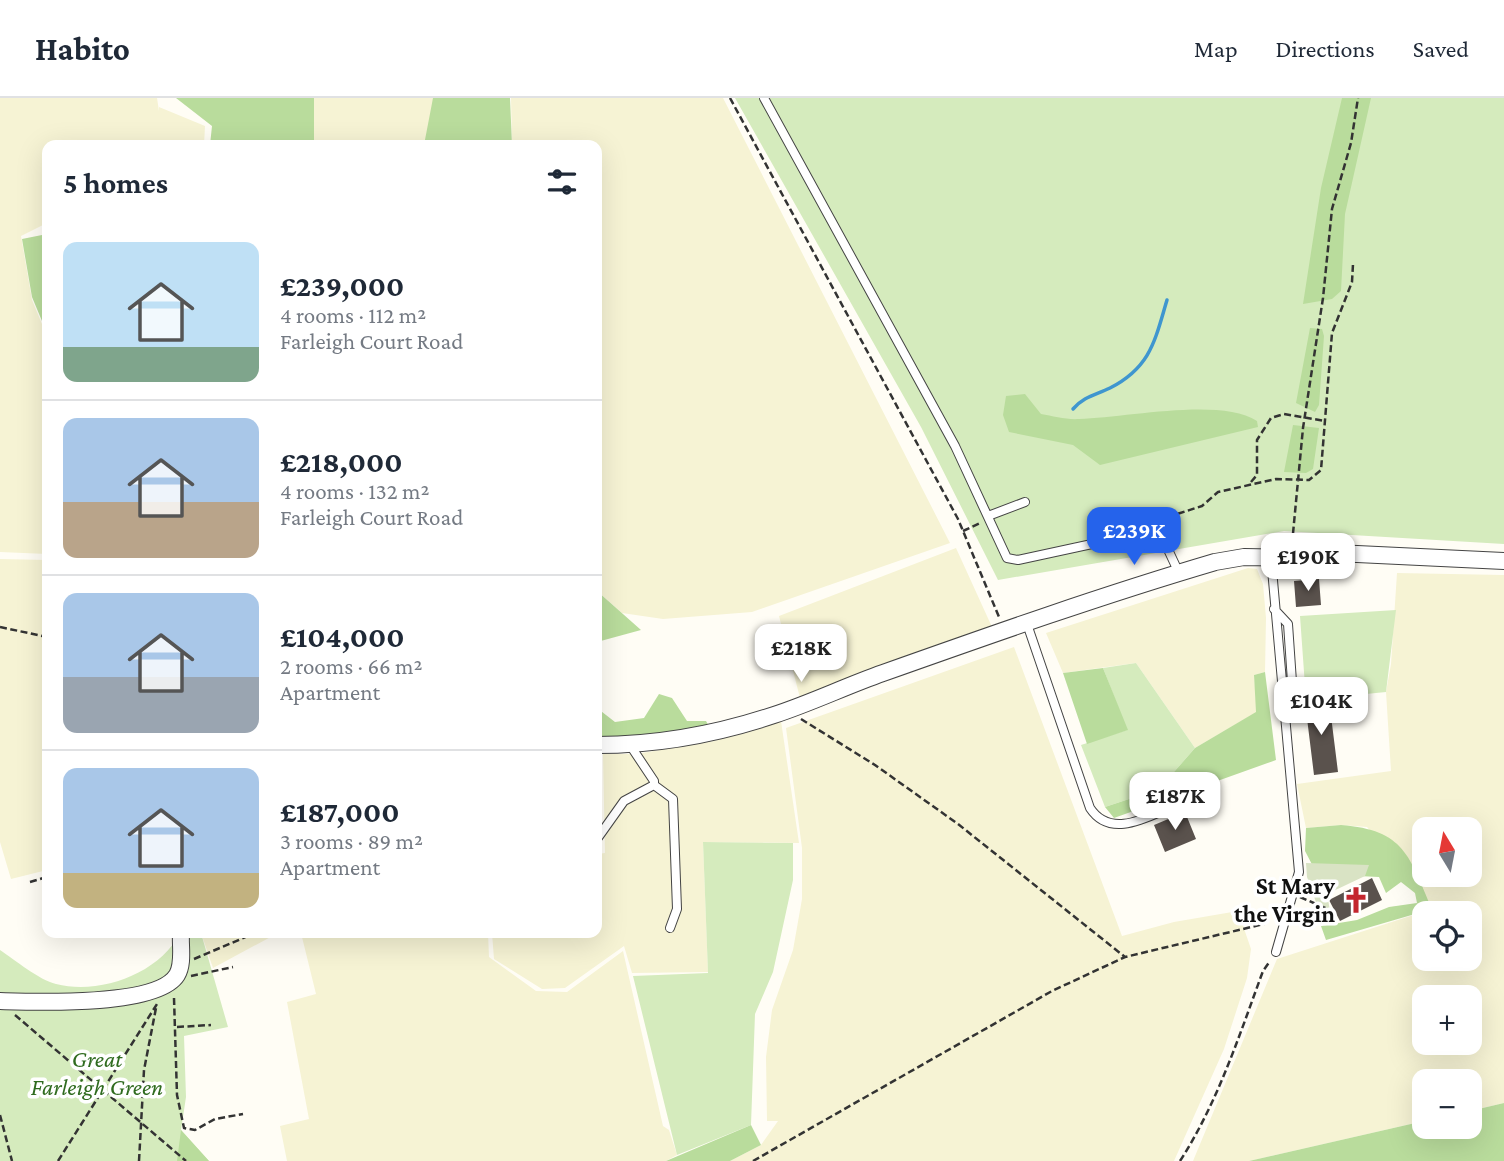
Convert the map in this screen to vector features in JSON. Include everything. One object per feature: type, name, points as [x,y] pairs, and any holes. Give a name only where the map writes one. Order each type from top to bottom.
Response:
[{"type":"street","points":[[602,745],[630,745],[710,733],[786,710],[837,689],[1179,573],[1244,557],[1291,558],[1336,553],[1504,561]]},
{"type":"street","points":[[5,1006],[84,1002],[175,975],[180,938]]},
{"type":"lane","points":[[764,98],[955,446],[1007,558],[1018,560],[1152,531],[1164,541],[1179,573]]},
{"type":"lane","points":[[988,518],[1025,502]]},
{"type":"lane","points":[[1271,558],[1299,872],[1276,952]]},
{"type":"lane","points":[[1274,609],[1288,624],[1293,696]]},
{"type":"lane","points":[[1027,624],[1090,808],[1097,819],[1115,825],[1139,821],[1167,809]]},
{"type":"lane","points":[[630,745],[654,785],[673,799],[677,909],[670,928]]},
{"type":"lane","points":[[602,832],[624,801],[654,785]]},
{"type":"path","points":[[730,98],[895,399],[963,531],[1005,631]]},
{"type":"path","points":[[1291,558],[1305,417],[1323,298],[1332,209],[1350,143],[1358,98]]},
{"type":"path","points":[[1152,531],[1168,517],[1202,506],[1218,492],[1276,479],[1309,480],[1321,470],[1332,333],[1352,282],[1353,264]]},
{"type":"path","points":[[1248,484],[1257,475],[1257,440],[1271,418],[1284,414],[1325,421]]},
{"type":"path","points":[[963,531],[988,518]]},
{"type":"path","points":[[0,627],[42,636]]},
{"type":"path","points":[[786,710],[875,765],[958,824],[1125,957]]},
{"type":"path","points":[[30,882],[42,878]]},
{"type":"path","points":[[1293,896],[1332,912]]},
{"type":"path","points":[[753,1161],[1052,991],[1125,957],[1264,924]]},
{"type":"path","points":[[58,1161],[175,975],[245,938]]},
{"type":"path","points":[[1180,1161],[1199,1131],[1226,1072],[1263,971],[1276,952]]},
{"type":"path","points":[[175,975],[185,977],[233,967]]},
{"type":"path","points":[[175,975],[177,1095],[184,1128],[195,1130],[215,1119],[243,1114]]},
{"type":"path","points":[[139,1161],[144,1070],[157,1005]]},
{"type":"path","points":[[5,1006],[186,1161]]},
{"type":"path","points":[[177,1027],[211,1025]]},
{"type":"path","points":[[0,1115],[12,1161]]},
{"type":"shaded area","points":[[0,98],[157,98],[159,111],[159,107],[205,126],[204,140],[42,140],[42,226],[21,236],[32,300],[42,324],[42,554],[0,552]]},
{"type":"shaded area","points":[[313,98],[439,98],[433,140],[309,140]]},
{"type":"shaded area","points":[[511,98],[723,98],[950,543],[752,612],[663,619],[622,613],[602,595],[602,140],[512,140]]},
{"type":"shaded area","points":[[956,548],[992,627],[800,698],[779,616]]},
{"type":"shaded area","points":[[0,559],[42,560],[42,871],[11,879],[0,842]]},
{"type":"shaded area","points":[[1248,568],[1257,569],[1263,584],[1266,618],[1265,672],[1254,675],[1257,712],[1195,748],[1136,663],[1063,673],[1046,633]]},
{"type":"shaded area","points":[[1397,573],[1504,575],[1504,1103],[1482,1108],[1482,1069],[1412,1069],[1412,1124],[1249,1161],[1193,1161],[1277,959],[1412,915],[1412,971],[1482,971],[1482,901],[1426,901],[1415,887],[1482,887],[1482,817],[1412,817],[1412,884],[1367,827],[1341,825],[1306,828],[1297,784],[1391,771],[1386,692],[1391,664]]},
{"type":"shaded area","points":[[1014,647],[1122,936],[1174,922],[1238,911],[1251,949],[1247,978],[1224,1049],[1174,1161],[730,1161],[761,1145],[778,1121],[767,1121],[766,1057],[772,1010],[793,950],[802,899],[802,848],[786,728]]},
{"type":"shaded area","points":[[781,721],[799,843],[703,842],[708,972],[632,973],[624,946],[565,988],[542,989],[494,959],[492,938],[602,938],[602,853],[605,853],[603,754],[636,754],[714,741]]},
{"type":"shaded area","points":[[203,938],[269,938],[213,968]]},
{"type":"shaded area","points":[[302,938],[488,938],[489,957],[536,991],[567,992],[623,951],[663,1126],[669,1130],[677,1155],[666,1161],[287,1161],[280,1126],[309,1119],[287,1002],[316,994]]},
{"type":"green space","points":[[176,98],[314,98],[314,140],[211,140],[212,126]]},
{"type":"green space","points":[[433,98],[510,98],[512,140],[425,140]]},
{"type":"green space","points":[[735,98],[1504,98],[1504,544],[1284,531],[998,580],[921,427]]},
{"type":"green space","points":[[1342,98],[1371,98],[1345,214],[1341,291],[1332,299],[1303,304],[1321,188]]},
{"type":"green space","points":[[42,235],[42,321],[32,297],[22,239]]},
{"type":"green space","points":[[1310,328],[1322,329],[1324,336],[1319,405],[1315,412],[1296,403]]},
{"type":"green space","points":[[1025,394],[1041,414],[1065,418],[1220,410],[1241,414],[1257,421],[1258,427],[1100,465],[1073,445],[1009,432],[1003,415],[1006,396]]},
{"type":"green space","points":[[1293,425],[1319,428],[1313,469],[1306,473],[1284,472]]},
{"type":"green space","points":[[602,595],[641,630],[602,641]]},
{"type":"green space","points":[[1396,610],[1386,692],[1306,700],[1300,616]]},
{"type":"green space","points":[[1136,663],[1195,748],[1159,789],[1105,807],[1081,745],[1127,730],[1103,668]]},
{"type":"green space","points":[[1103,668],[1128,730],[1087,744],[1063,673]]},
{"type":"green space","points":[[1265,672],[1276,760],[1114,818],[1105,807],[1159,789],[1195,748],[1256,712],[1254,675]]},
{"type":"green space","points":[[659,694],[672,698],[687,721],[706,721],[710,728],[602,739],[602,712],[615,722],[644,718]]},
{"type":"green space","points":[[1341,825],[1379,833],[1392,840],[1412,864],[1412,887],[1423,887],[1429,901],[1417,901],[1415,893],[1401,882],[1386,893],[1379,877],[1317,874],[1305,851],[1306,828]]},
{"type":"green space","points":[[703,842],[793,843],[793,880],[773,972],[755,1014],[751,1125],[677,1155],[633,976],[708,973]]},
{"type":"green space","points":[[1306,863],[1369,865],[1365,876],[1327,894],[1331,916],[1322,919],[1307,877]]},
{"type":"green space","points":[[1412,904],[1412,915],[1326,940],[1321,926],[1357,920],[1389,907]]},
{"type":"green space","name":"Great Farleigh Green","points":[[176,938],[202,938],[228,1027],[184,1036],[186,1097],[181,1130],[209,1161],[0,1161],[0,950],[49,982],[73,987],[109,984],[127,978],[158,960]]},
{"type":"green space","points":[[1504,1103],[1504,1161],[1249,1161],[1412,1124],[1412,1139],[1482,1139],[1482,1108]]},
{"type":"green space","points":[[751,1125],[761,1145],[730,1161],[666,1161]]},
{"type":"green space","points":[[181,1130],[209,1161],[177,1161]]},
{"type":"building","points":[[1319,579],[1321,605],[1296,607],[1294,581]]},
{"type":"building","points":[[1329,700],[1338,772],[1314,775],[1305,702]]},
{"type":"building","points":[[1185,812],[1196,839],[1165,852],[1154,825]]},
{"type":"building","name":"St Mary the Virgin","points":[[1372,878],[1382,900],[1340,921],[1329,900]]},
{"type":"waterway","points":[[1073,409],[1086,398],[1110,388],[1135,371],[1155,340],[1167,300]]},
{"type":"place","name":"St Mary the Virgin","points":[[1356,900]]}]
